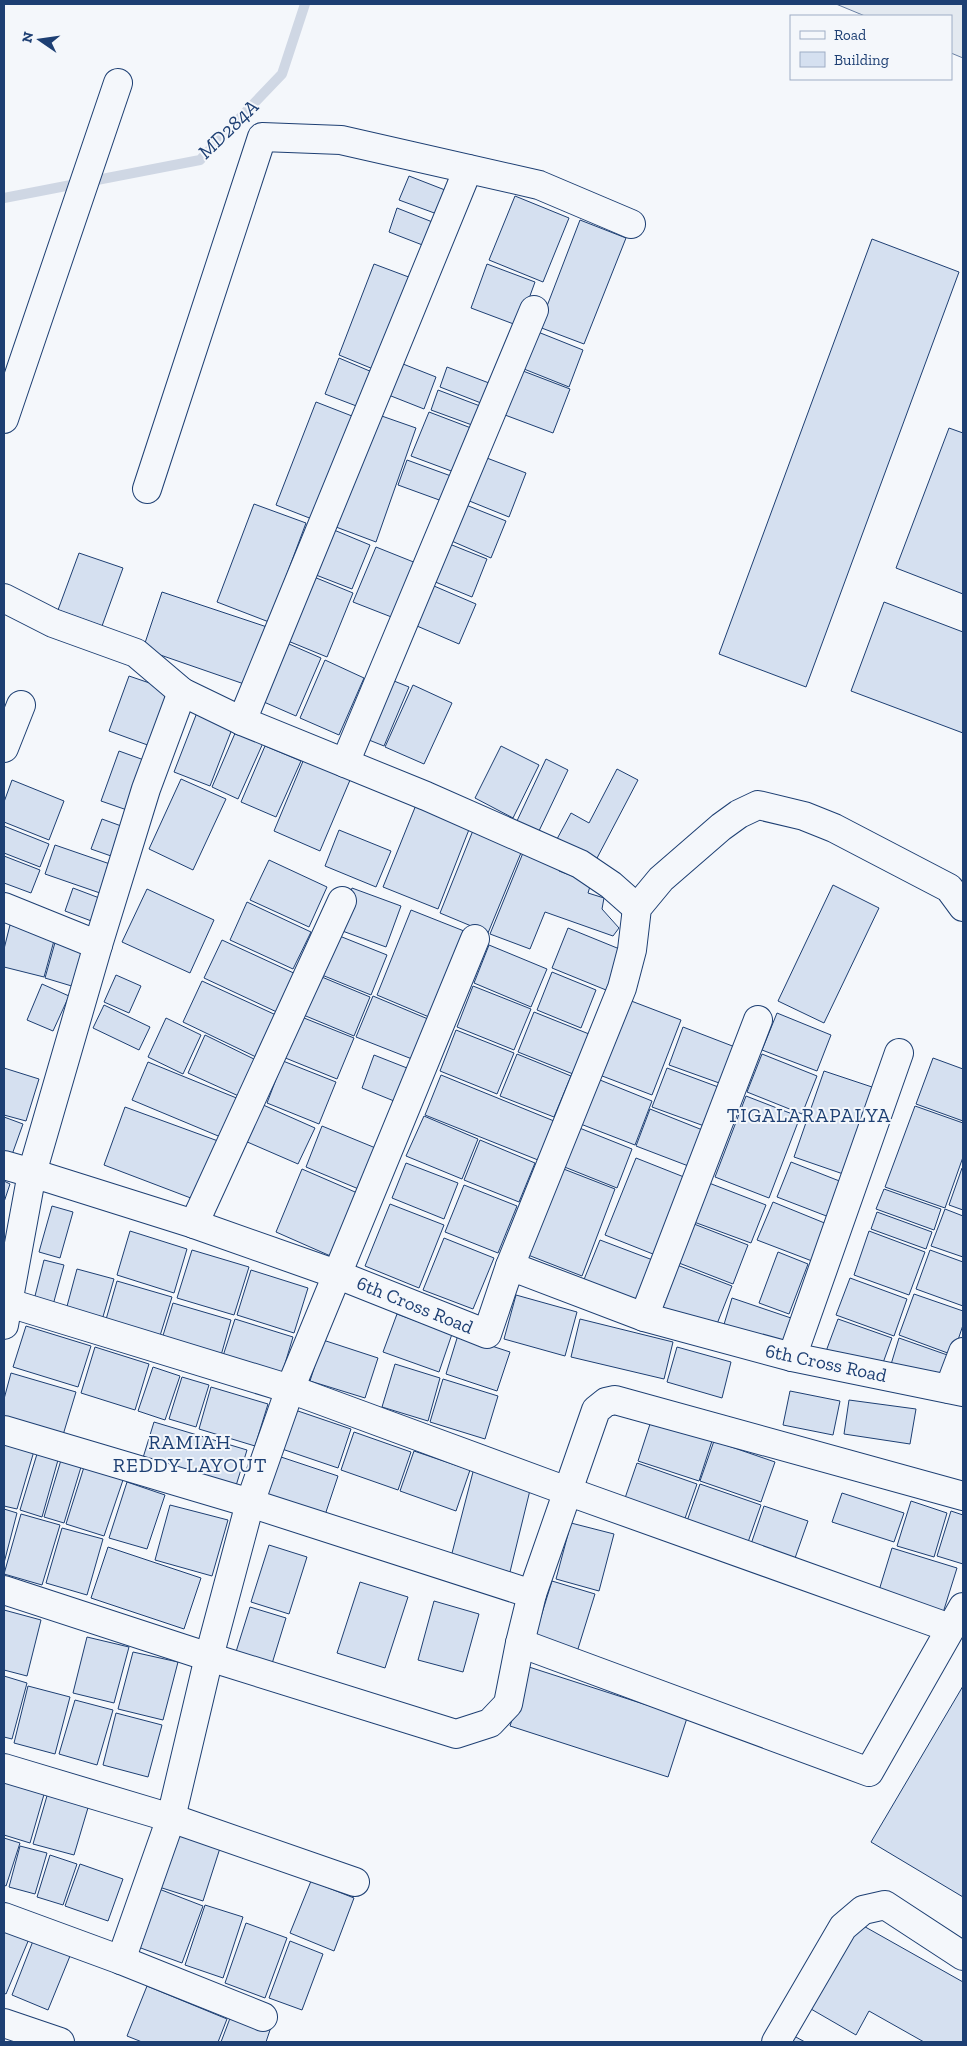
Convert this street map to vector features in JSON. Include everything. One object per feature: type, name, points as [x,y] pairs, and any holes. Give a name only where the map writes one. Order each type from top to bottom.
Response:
[{"type":"street","points":[[4,420],[118,83]]},
{"type":"street","points":[[147,490],[262,137],[341,140],[468,169],[538,186],[631,224]]},
{"type":"street","points":[[242,721],[468,169]]},
{"type":"street","points":[[345,763],[534,310]]},
{"type":"street","points":[[4,598],[53,623],[136,653],[182,692],[242,721],[580,864],[611,885],[637,908]]},
{"type":"street","points":[[182,692],[146,789],[98,945],[32,1173],[6,1314],[290,1389],[567,1491],[957,1618],[869,1772],[520,1643]]},
{"type":"street","points":[[4,748],[21,704]]},
{"type":"street","points":[[510,1266],[622,988],[632,950],[637,908],[661,879],[721,827],[739,814],[758,805],[804,816],[834,828],[949,888],[963,907]]},
{"type":"street","points":[[194,1224],[342,901]]},
{"type":"street","points":[[4,907],[98,945]]},
{"type":"street","points":[[121,1960],[171,1818],[209,1657],[250,1503],[290,1389],[475,939]]},
{"type":"street","points":[[644,1316],[758,1020]]},
{"type":"street","points":[[792,1357],[899,1053]]},
{"type":"street","name":"6th Cross Road","points":[[4,1165],[194,1224],[336,1274],[487,1334],[510,1266],[644,1316],[792,1357],[956,1390]]},
{"type":"street","points":[[956,1390],[963,1352]]},
{"type":"street","points":[[4,1590],[209,1657],[456,1734],[490,1723],[508,1704],[532,1594],[596,1410],[606,1402],[615,1400],[963,1496]]},
{"type":"street","points":[[4,1430],[250,1503],[532,1594]]},
{"type":"street","points":[[4,1768],[171,1818],[355,1882]]},
{"type":"street","points":[[776,2042],[843,1927],[863,1910],[885,1905],[963,1956]]},
{"type":"street","points":[[4,1917],[121,1960],[263,2017]]},
{"type":"street","points":[[4,2023],[60,2042]]},
{"type":"shaded area","points":[[836,4],[963,4],[963,58],[952,53],[952,15],[863,15]]},
{"type":"building","points":[[409,176],[445,190],[437,214],[399,200]]},
{"type":"building","points":[[515,196],[569,218],[543,282],[489,260]]},
{"type":"building","points":[[397,208],[435,223],[425,246],[389,232]]},
{"type":"building","points":[[580,220],[626,238],[584,344],[539,327]]},
{"type":"building","points":[[872,239],[959,272],[806,687],[719,654]]},
{"type":"building","points":[[374,264],[414,279],[378,371],[339,355]]},
{"type":"building","points":[[487,264],[535,282],[519,326],[471,308]]},
{"type":"building","points":[[538,332],[583,350],[569,387],[524,369]]},
{"type":"building","points":[[339,358],[372,372],[359,407],[325,394]]},
{"type":"building","points":[[398,362],[436,377],[424,409],[386,394]]},
{"type":"building","points":[[447,367],[489,383],[481,403],[440,387]]},
{"type":"building","points":[[523,371],[570,389],[553,433],[505,415]]},
{"type":"building","points":[[438,390],[480,406],[472,425],[431,410]]},
{"type":"building","points":[[316,402],[352,416],[312,519],[276,505]]},
{"type":"building","points":[[429,412],[471,428],[454,472],[411,456]]},
{"type":"building","points":[[376,414],[416,428],[376,542],[336,527]]},
{"type":"building","points":[[949,428],[963,433],[963,594],[896,568]]},
{"type":"building","points":[[479,455],[526,473],[509,517],[462,498]]},
{"type":"building","points":[[407,460],[451,476],[442,501],[398,485]]},
{"type":"building","points":[[461,503],[506,521],[491,558],[447,539]]},
{"type":"building","points":[[254,504],[306,523],[269,622],[217,602]]},
{"type":"building","points":[[334,530],[370,545],[352,589],[316,575]]},
{"type":"building","points":[[442,541],[487,559],[472,597],[428,579]]},
{"type":"building","points":[[376,547],[416,563],[394,618],[353,602]]},
{"type":"building","points":[[79,553],[123,568],[102,626],[58,610]]},
{"type":"building","points":[[314,577],[353,593],[327,657],[288,641]]},
{"type":"building","points":[[427,583],[476,604],[459,644],[410,623]]},
{"type":"building","points":[[162,592],[267,627],[247,685],[143,649]]},
{"type":"building","points":[[884,602],[963,632],[963,733],[851,691]]},
{"type":"building","points":[[282,641],[321,658],[296,716],[257,699]]},
{"type":"building","points":[[325,660],[364,678],[339,735],[300,718]]},
{"type":"building","points":[[129,676],[173,691],[153,747],[109,731]]},
{"type":"building","points":[[389,679],[409,687],[384,746],[364,738]]},
{"type":"building","points":[[413,685],[452,703],[424,764],[385,747]]},
{"type":"building","points":[[198,710],[234,724],[210,786],[174,772]]},
{"type":"building","points":[[236,731],[263,743],[238,799],[212,787]]},
{"type":"building","points":[[265,746],[301,761],[276,817],[241,802]]},
{"type":"building","points":[[501,746],[539,765],[513,818],[475,798]]},
{"type":"building","points":[[119,751],[144,760],[127,810],[101,801]]},
{"type":"building","points":[[306,754],[353,773],[320,851],[274,831]]},
{"type":"building","points":[[546,759],[568,770],[538,833],[516,823]]},
{"type":"building","points":[[617,769],[638,780],[596,860],[557,839],[571,813],[589,823]]},
{"type":"building","points":[[181,779],[226,799],[193,870],[149,849]]},
{"type":"building","points":[[12,780],[64,801],[49,840],[4,822],[4,802]]},
{"type":"building","points":[[416,805],[470,827],[438,909],[383,887]]},
{"type":"building","points":[[102,819],[124,827],[114,857],[91,849]]},
{"type":"building","points":[[4,826],[49,844],[40,867],[4,853]]},
{"type":"building","points":[[474,828],[523,848],[488,933],[440,913]]},
{"type":"building","points":[[339,830],[391,851],[376,887],[325,866]]},
{"type":"building","points":[[55,845],[110,864],[100,893],[45,874]]},
{"type":"building","points":[[525,848],[562,863],[559,871],[591,883],[588,893],[604,898],[602,909],[619,928],[613,936],[545,912],[530,949],[490,934]]},
{"type":"building","points":[[4,856],[40,870],[31,893],[4,883]]},
{"type":"building","points":[[269,860],[327,887],[309,927],[250,900]]},
{"type":"building","points":[[833,885],[879,908],[824,1023],[778,1001]]},
{"type":"building","points":[[73,888],[102,899],[94,922],[65,911]]},
{"type":"building","points":[[352,888],[401,906],[386,947],[337,929]]},
{"type":"building","points":[[147,889],[214,920],[190,973],[122,942]]},
{"type":"building","points":[[247,902],[311,932],[293,969],[230,940]]},
{"type":"building","points":[[411,910],[464,931],[429,1017],[377,995]]},
{"type":"building","points":[[10,925],[55,937],[44,977],[4,967],[4,949]]},
{"type":"building","points":[[568,928],[622,950],[606,990],[552,968]]},
{"type":"building","points":[[332,933],[387,955],[371,995],[317,973]]},
{"type":"building","points":[[56,939],[87,947],[75,987],[45,978]]},
{"type":"building","points":[[222,940],[298,975],[281,1014],[204,978]]},
{"type":"building","points":[[489,945],[547,969],[531,1007],[474,983]]},
{"type":"building","points":[[552,972],[596,990],[581,1028],[537,1010]]},
{"type":"building","points":[[116,975],[141,986],[129,1013],[104,1002]]},
{"type":"building","points":[[317,975],[370,997],[354,1036],[301,1014]]},
{"type":"building","points":[[202,981],[276,1015],[256,1057],[183,1022]]},
{"type":"building","points":[[42,984],[69,996],[53,1031],[27,1020]]},
{"type":"building","points":[[473,986],[531,1009],[514,1050],[457,1027]]},
{"type":"building","points":[[373,996],[428,1019],[412,1059],[356,1037]]},
{"type":"building","points":[[626,999],[681,1020],[652,1095],[597,1074]]},
{"type":"building","points":[[104,1005],[150,1027],[139,1050],[93,1028]]},
{"type":"building","points":[[534,1012],[589,1034],[573,1074],[518,1052]]},
{"type":"building","points":[[777,1013],[831,1035],[817,1071],[762,1050]]},
{"type":"building","points":[[299,1016],[354,1038],[337,1079],[283,1057]]},
{"type":"building","points":[[166,1018],[201,1035],[183,1074],[148,1057]]},
{"type":"building","points":[[683,1027],[735,1047],[722,1084],[669,1065]]},
{"type":"building","points":[[456,1030],[514,1053],[497,1094],[440,1071]]},
{"type":"building","points":[[205,1035],[260,1062],[243,1098],[188,1073]]},
{"type":"building","points":[[517,1054],[571,1076],[554,1117],[500,1096]]},
{"type":"building","points":[[762,1054],[817,1076],[802,1114],[747,1092]]},
{"type":"building","points":[[374,1055],[407,1068],[394,1101],[362,1088]]},
{"type":"building","points":[[933,1058],[963,1069],[963,1121],[916,1104]]},
{"type":"building","points":[[283,1061],[336,1082],[319,1124],[267,1103]]},
{"type":"building","points":[[148,1062],[239,1099],[223,1138],[132,1100]]},
{"type":"building","points":[[4,1068],[39,1079],[26,1121],[4,1115]]},
{"type":"building","points":[[667,1068],[721,1088],[707,1127],[652,1107]]},
{"type":"building","points":[[824,1071],[878,1089],[849,1176],[794,1157]]},
{"type":"building","points":[[441,1075],[554,1121],[538,1160],[425,1115]]},
{"type":"building","points":[[595,1078],[652,1101],[635,1145],[578,1123]]},
{"type":"building","points":[[746,1096],[800,1117],[769,1198],[715,1177]]},
{"type":"building","points":[[261,1104],[315,1128],[298,1164],[245,1141]]},
{"type":"building","points":[[915,1106],[963,1123],[963,1157],[945,1208],[885,1187]]},
{"type":"building","points":[[125,1107],[218,1141],[196,1200],[104,1165]]},
{"type":"building","points":[[650,1109],[705,1131],[691,1167],[636,1146]]},
{"type":"building","points":[[424,1116],[478,1139],[462,1179],[406,1156]]},
{"type":"building","points":[[4,1117],[23,1124],[9,1163],[4,1161]]},
{"type":"building","points":[[322,1126],[378,1149],[361,1190],[306,1167]]},
{"type":"building","points":[[577,1127],[632,1149],[617,1188],[562,1166]]},
{"type":"building","points":[[480,1140],[535,1163],[519,1202],[464,1180]]},
{"type":"building","points":[[636,1158],[689,1179],[658,1256],[605,1235]]},
{"type":"building","points":[[791,1162],[842,1182],[829,1217],[777,1197]]},
{"type":"building","points":[[406,1163],[458,1183],[444,1219],[392,1198]]},
{"type":"building","points":[[561,1168],[615,1189],[582,1276],[528,1255]]},
{"type":"building","points":[[963,1168],[963,1210],[949,1205]]},
{"type":"building","points":[[302,1169],[362,1195],[335,1258],[276,1232]]},
{"type":"building","points":[[4,1181],[10,1184],[4,1202]]},
{"type":"building","points":[[709,1183],[766,1205],[751,1243],[694,1222]]},
{"type":"building","points":[[464,1185],[517,1206],[498,1253],[445,1232]]},
{"type":"building","points":[[884,1189],[941,1209],[934,1230],[876,1209]]},
{"type":"building","points":[[773,1202],[827,1224],[812,1261],[757,1240]]},
{"type":"building","points":[[390,1204],[444,1225],[419,1288],[365,1266]]},
{"type":"building","points":[[52,1206],[73,1212],[60,1258],[39,1252]]},
{"type":"building","points":[[945,1209],[963,1216],[963,1257],[931,1246]]},
{"type":"building","points":[[877,1212],[932,1232],[926,1249],[871,1229]]},
{"type":"building","points":[[694,1224],[748,1245],[733,1284],[679,1263]]},
{"type":"building","points":[[130,1231],[187,1249],[174,1293],[117,1275]]},
{"type":"building","points":[[869,1231],[925,1252],[909,1295],[854,1275]]},
{"type":"building","points":[[444,1238],[494,1258],[473,1309],[423,1290]]},
{"type":"building","points":[[600,1240],[658,1262],[642,1305],[583,1282]]},
{"type":"building","points":[[192,1250],[249,1267],[234,1315],[177,1298]]},
{"type":"building","points":[[930,1250],[963,1262],[963,1306],[916,1289]]},
{"type":"building","points":[[778,1252],[808,1264],[789,1314],[759,1303]]},
{"type":"building","points":[[44,1260],[64,1265],[53,1305],[34,1300]]},
{"type":"building","points":[[677,1265],[732,1286],[715,1329],[660,1308]]},
{"type":"building","points":[[77,1269],[114,1279],[102,1320],[66,1310]]},
{"type":"building","points":[[251,1270],[308,1288],[294,1333],[237,1315]]},
{"type":"building","points":[[850,1278],[907,1299],[894,1336],[836,1315]]},
{"type":"building","points":[[117,1281],[172,1297],[159,1339],[105,1323]]},
{"type":"building","points":[[914,1294],[963,1311],[963,1325],[953,1355],[899,1335]]},
{"type":"building","points":[[516,1295],[577,1312],[565,1356],[504,1339]]},
{"type":"building","points":[[732,1298],[791,1318],[783,1344],[722,1331]]},
{"type":"building","points":[[173,1303],[231,1320],[220,1359],[161,1342]]},
{"type":"building","points":[[397,1314],[452,1334],[439,1372],[383,1352]]},
{"type":"building","points":[[235,1319],[293,1337],[281,1377],[222,1359]]},
{"type":"building","points":[[580,1319],[673,1342],[664,1379],[571,1357]]},
{"type":"building","points":[[838,1319],[892,1338],[879,1374],[825,1354]]},
{"type":"building","points":[[26,1326],[91,1346],[78,1387],[13,1367]]},
{"type":"building","points":[[458,1335],[510,1352],[497,1391],[446,1374]]},
{"type":"building","points":[[899,1338],[953,1357],[946,1378],[889,1371]]},
{"type":"building","points":[[323,1340],[378,1358],[365,1398],[310,1381]]},
{"type":"building","points":[[95,1347],[149,1364],[135,1410],[81,1393]]},
{"type":"building","points":[[677,1347],[731,1362],[722,1398],[667,1382]]},
{"type":"building","points":[[395,1364],[440,1378],[428,1421],[382,1407]]},
{"type":"building","points":[[153,1367],[180,1376],[165,1420],[138,1411]]},
{"type":"building","points":[[11,1373],[76,1392],[63,1435],[4,1418],[4,1399]]},
{"type":"building","points":[[182,1377],[209,1385],[196,1427],[169,1419]]},
{"type":"building","points":[[443,1379],[498,1396],[485,1439],[430,1422]]},
{"type":"building","points":[[211,1387],[268,1404],[255,1446],[199,1429]]},
{"type":"building","points":[[790,1391],[840,1401],[833,1435],[783,1425]]},
{"type":"building","points":[[849,1400],[916,1409],[910,1444],[844,1434]]},
{"type":"building","points":[[292,1409],[351,1429],[338,1468],[279,1448]]},
{"type":"building","points":[[651,1421],[712,1441],[699,1481],[638,1461]]},
{"type":"building","points":[[154,1422],[247,1450],[235,1489],[142,1461]]},
{"type":"building","points":[[354,1432],[411,1452],[398,1490],[341,1470]]},
{"type":"building","points":[[714,1441],[775,1462],[761,1502],[700,1481]]},
{"type":"building","points":[[4,1442],[34,1451],[17,1509],[4,1506]]},
{"type":"building","points":[[414,1451],[470,1470],[456,1511],[400,1491]]},
{"type":"building","points":[[37,1454],[58,1460],[42,1517],[20,1510]]},
{"type":"building","points":[[278,1456],[338,1476],[325,1515],[265,1495]]},
{"type":"building","points":[[61,1460],[81,1467],[64,1523],[44,1517]]},
{"type":"building","points":[[637,1463],[697,1484],[683,1524],[623,1504]]},
{"type":"building","points":[[84,1467],[123,1480],[104,1536],[66,1524]]},
{"type":"building","points":[[474,1468],[532,1482],[510,1572],[451,1557]]},
{"type":"building","points":[[127,1482],[165,1495],[147,1549],[109,1538]]},
{"type":"building","points":[[700,1484],[761,1505],[747,1545],[686,1524]]},
{"type":"building","points":[[842,1493],[904,1513],[894,1542],[832,1522]]},
{"type":"building","points":[[911,1501],[947,1513],[934,1557],[897,1546]]},
{"type":"building","points":[[170,1505],[228,1520],[212,1576],[155,1560]]},
{"type":"building","points":[[764,1506],[808,1521],[794,1561],[750,1547]]},
{"type":"building","points":[[4,1509],[17,1513],[4,1563]]},
{"type":"building","points":[[951,1511],[963,1515],[963,1564],[937,1556]]},
{"type":"building","points":[[21,1514],[60,1525],[42,1585],[4,1574]]},
{"type":"building","points":[[571,1523],[614,1534],[599,1591],[556,1579]]},
{"type":"building","points":[[62,1528],[103,1539],[87,1595],[46,1583]]},
{"type":"building","points":[[269,1545],[307,1557],[289,1614],[251,1602]]},
{"type":"building","points":[[108,1547],[201,1578],[184,1629],[91,1598]]},
{"type":"building","points":[[892,1548],[957,1568],[942,1616],[877,1597]]},
{"type":"building","points":[[552,1581],[595,1594],[577,1652],[534,1639]]},
{"type":"building","points":[[360,1582],[408,1597],[385,1668],[337,1653]]},
{"type":"building","points":[[434,1601],[479,1614],[463,1672],[418,1660]]},
{"type":"building","points":[[250,1607],[286,1618],[271,1667],[235,1655]]},
{"type":"building","points":[[4,1610],[41,1620],[27,1676],[4,1670]]},
{"type":"building","points":[[87,1637],[129,1647],[114,1703],[73,1693]]},
{"type":"building","points":[[133,1652],[178,1662],[163,1720],[118,1709]]},
{"type":"building","points":[[529,1667],[687,1718],[668,1777],[510,1726]]},
{"type":"building","points":[[4,1676],[27,1683],[12,1739],[4,1737]]},
{"type":"building","points":[[28,1686],[70,1697],[55,1754],[14,1743]]},
{"type":"building","points":[[963,1686],[963,1897],[871,1842]]},
{"type":"building","points":[[75,1700],[113,1710],[97,1765],[59,1754]]},
{"type":"building","points":[[116,1713],[162,1725],[148,1777],[103,1765]]},
{"type":"building","points":[[8,1773],[47,1784],[30,1843],[4,1835],[4,1786]]},
{"type":"building","points":[[49,1789],[90,1801],[74,1855],[33,1844]]},
{"type":"building","points":[[177,1830],[221,1845],[203,1901],[159,1887]]},
{"type":"building","points":[[4,1838],[20,1843],[6,1886],[4,1885]]},
{"type":"building","points":[[20,1846],[47,1853],[35,1894],[9,1887]]},
{"type":"building","points":[[50,1855],[77,1864],[63,1905],[37,1897]]},
{"type":"building","points":[[80,1864],[123,1879],[108,1921],[65,1906]]},
{"type":"building","points":[[311,1881],[354,1898],[334,1951],[290,1933]]},
{"type":"building","points":[[159,1889],[203,1906],[182,1963],[138,1947]]},
{"type":"building","points":[[205,1905],[243,1917],[223,1978],[185,1965]]},
{"type":"building","points":[[246,1923],[287,1938],[265,1998],[225,1983]]},
{"type":"building","points":[[860,1924],[963,1982],[963,2042],[924,2042],[869,2011],[856,2035],[811,2009]]},
{"type":"building","points":[[4,1929],[29,1939],[6,1994],[4,1993]]},
{"type":"building","points":[[33,1941],[70,1956],[48,2010],[12,1995]]},
{"type":"building","points":[[290,1941],[323,1954],[302,2010],[269,1998]]},
{"type":"building","points":[[147,1986],[227,2019],[218,2042],[142,2042],[127,2036]]},
{"type":"building","points":[[232,2013],[271,2027],[266,2042],[221,2042]]},
{"type":"building","points":[[794,2036],[805,2042],[790,2042]]},
{"type":"waterway","name":"MD284A","points":[[4,198],[200,160],[282,74],[305,4]]},
{"type":"district","name":"TIGALARAPALYA","points":[[809,1115]]},
{"type":"district","name":"RAMIAH REDDY LAYOUT","points":[[190,1454]]}]
